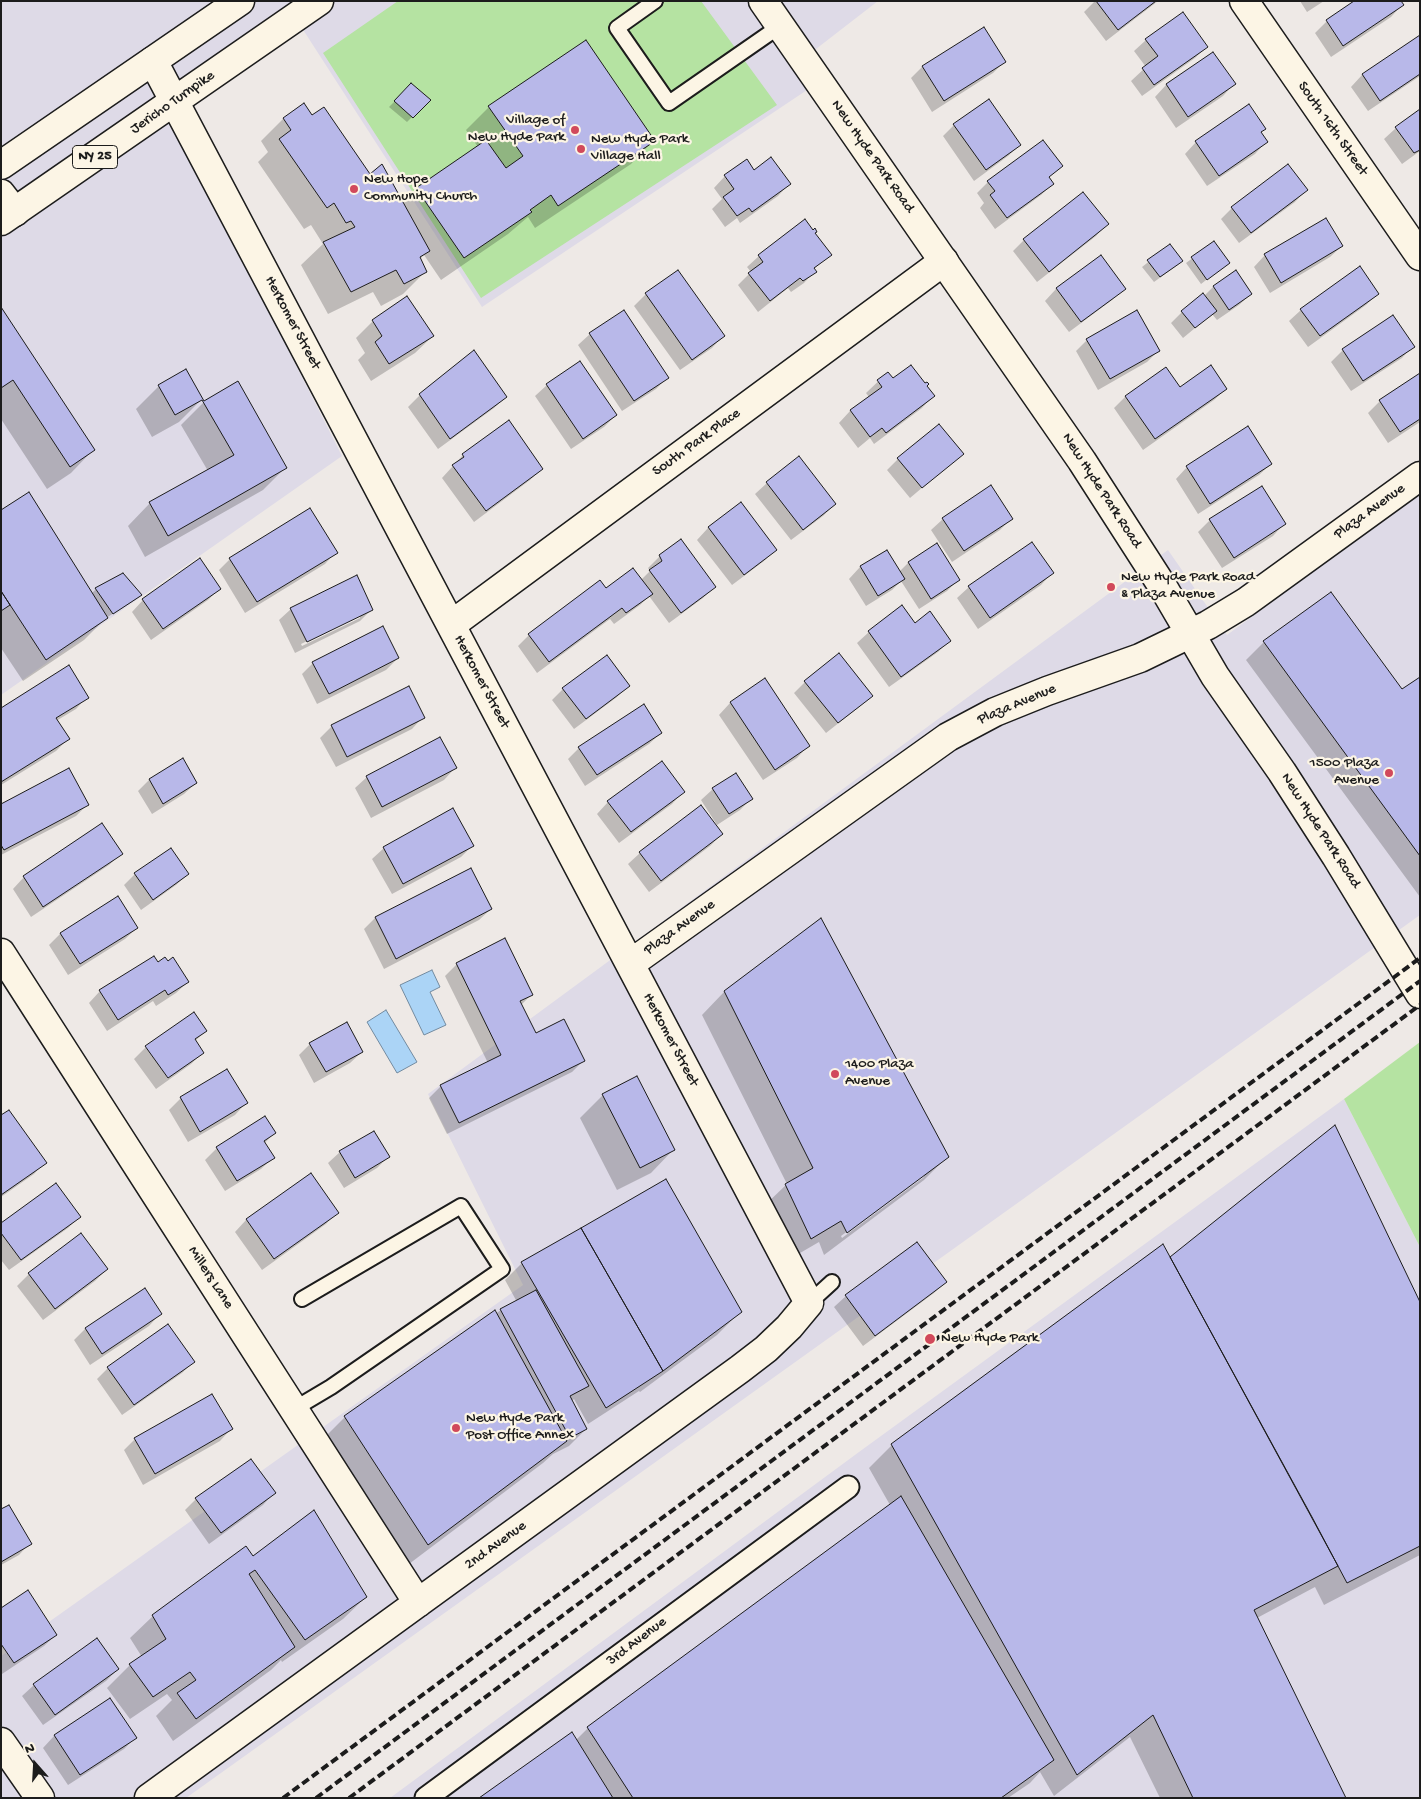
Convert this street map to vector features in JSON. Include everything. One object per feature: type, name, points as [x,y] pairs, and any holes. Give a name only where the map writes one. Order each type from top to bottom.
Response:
[{"type":"street","points":[[1,165],[240,1]]},
{"type":"street","name":"Jericho Turnpike","points":[[6,209],[175,102],[319,1]]},
{"type":"street","name":"New Hyde Park Road","points":[[763,1],[1077,454],[1158,578],[1215,676],[1282,772],[1331,848],[1420,994]]},
{"type":"street","name":"South 16th Street","points":[[1244,1],[1420,256]]},
{"type":"street","name":"Herkomer Street","points":[[153,61],[809,1303]]},
{"type":"street","name":"South Park Place","points":[[451,625],[944,261]]},
{"type":"street","name":"Plaza Avenue","points":[[630,964],[928,751],[970,724],[1026,699],[1140,658],[1190,634],[1246,602],[1420,476]]},
{"type":"street","name":"Millers Lane","points":[[1,954],[418,1603]]},
{"type":"street","name":"2nd Avenue","points":[[149,1798],[740,1369],[766,1349],[789,1327],[809,1303]]},
{"type":"street","name":"3rd Avenue","points":[[426,1798],[848,1487]]},
{"type":"street","points":[[1,1742],[40,1798]]},
{"type":"lane","points":[[655,1],[618,28],[668,103],[780,26]]},
{"type":"lane","points":[[294,1410],[502,1269],[461,1206],[302,1299]]},
{"type":"lane","name":"2nd Avenue","points":[[809,1303],[832,1282]]},
{"type":"shaded area","points":[[1,1],[878,1],[794,66],[810,88],[482,307],[300,25],[168,112],[342,456],[1,695]]},
{"type":"shaded area","points":[[1420,492],[1420,915],[186,1798],[1,1798],[1,1656],[523,1285],[428,1094],[1168,550],[1227,635]]},
{"type":"shaded area","points":[[1344,1099],[1420,1247],[1420,1798],[390,1798],[859,1452]]},
{"type":"green space","points":[[398,1],[701,1],[777,105],[481,298],[323,53]]},
{"type":"green space","points":[[1420,1042],[1420,1247],[1344,1099]]},
{"type":"water","points":[[432,970],[440,987],[430,992],[446,1025],[424,1035],[400,985]]},
{"type":"water","points":[[386,1010],[417,1062],[397,1073],[367,1022]]},
{"type":"building","points":[[1096,1],[1156,1],[1118,30]]},
{"type":"building","points":[[1354,1],[1401,1],[1404,5],[1343,46],[1326,20]]},
{"type":"building","points":[[1183,12],[1208,47],[1154,85],[1142,68],[1158,56],[1145,39]]},
{"type":"building","points":[[984,27],[1006,62],[944,101],[922,66]]},
{"type":"building","points":[[1420,35],[1420,74],[1380,101],[1362,74]]},
{"type":"building","name":"New Hyde Park Village Hall","points":[[586,40],[655,141],[558,206],[551,195],[530,210],[532,212],[464,258],[416,188],[486,140],[506,168],[523,156],[488,106]]},
{"type":"building","points":[[1213,52],[1236,84],[1188,117],[1166,84]]},
{"type":"building","points":[[411,83],[431,100],[413,118],[394,101]]},
{"type":"building","points":[[989,99],[1021,145],[986,170],[953,124]]},
{"type":"building","name":"New Hope Community Church","points":[[304,103],[312,115],[324,107],[370,174],[382,164],[430,251],[420,257],[427,272],[404,284],[396,270],[351,292],[323,242],[355,227],[351,221],[346,223],[334,203],[327,208],[279,139],[291,130],[283,118]]},
{"type":"building","points":[[1249,104],[1266,129],[1261,132],[1268,142],[1219,176],[1195,141]]},
{"type":"building","points":[[1420,109],[1420,150],[1414,153],[1395,127]]},
{"type":"building","points":[[1043,140],[1063,166],[1049,177],[1054,184],[1007,218],[990,195],[995,191],[987,181]]},
{"type":"building","points":[[771,157],[791,184],[752,212],[749,208],[737,216],[723,197],[734,189],[724,175],[747,159],[754,170]]},
{"type":"building","points":[[1288,164],[1308,190],[1251,233],[1231,207]]},
{"type":"building","points":[[1083,192],[1109,224],[1049,272],[1023,239]]},
{"type":"building","points":[[1326,218],[1343,246],[1281,283],[1264,254]]},
{"type":"building","points":[[805,219],[813,230],[815,228],[817,232],[815,233],[832,255],[814,268],[817,272],[803,281],[800,278],[770,301],[748,273],[763,262],[758,255]]},
{"type":"building","points":[[1214,241],[1230,263],[1207,280],[1191,257]]},
{"type":"building","points":[[1170,244],[1183,261],[1160,277],[1147,260]]},
{"type":"building","points":[[1101,255],[1126,289],[1081,322],[1056,288]]},
{"type":"building","points":[[1360,266],[1379,294],[1320,336],[1300,309]]},
{"type":"building","points":[[678,270],[725,336],[692,360],[645,293]]},
{"type":"building","points":[[1236,270],[1252,294],[1229,310],[1213,286]]},
{"type":"building","points":[[1203,293],[1217,311],[1195,328],[1181,311]]},
{"type":"building","points":[[407,296],[434,336],[389,364],[375,342],[382,336],[372,320]]},
{"type":"building","points":[[1,307],[95,450],[70,467],[13,380],[1,388]]},
{"type":"building","points":[[624,310],[669,378],[634,401],[589,333]]},
{"type":"building","points":[[1137,310],[1160,351],[1110,379],[1086,339]]},
{"type":"building","points":[[1393,315],[1415,347],[1363,381],[1342,349]]},
{"type":"building","points":[[474,350],[507,397],[450,439],[419,394]]},
{"type":"building","points":[[580,361],[617,415],[583,439],[546,384]]},
{"type":"building","points":[[911,365],[925,383],[929,384],[927,386],[935,396],[886,433],[882,428],[870,437],[850,410],[882,387],[877,380],[888,372],[893,378]]},
{"type":"building","points":[[1211,365],[1227,389],[1155,439],[1125,396],[1166,367],[1180,387]]},
{"type":"building","points":[[186,369],[204,401],[238,381],[287,468],[168,536],[149,502],[234,455],[202,400],[175,415],[158,385]]},
{"type":"building","points":[[1420,373],[1420,419],[1400,432],[1379,400]]},
{"type":"building","points":[[509,420],[543,469],[486,511],[452,465],[464,457],[462,454]]},
{"type":"building","points":[[939,424],[964,454],[922,488],[897,458]]},
{"type":"building","points":[[1248,426],[1272,464],[1210,504],[1186,466]]},
{"type":"building","points":[[799,456],[836,504],[803,530],[766,482]]},
{"type":"building","points":[[991,485],[1013,519],[964,551],[942,518]]},
{"type":"building","points":[[1262,486],[1286,524],[1234,558],[1209,519]]},
{"type":"building","points":[[29,492],[108,618],[46,660],[1,591],[1,510]]},
{"type":"building","points":[[741,502],[777,550],[744,575],[708,527]]},
{"type":"building","points":[[310,508],[338,553],[257,602],[229,558]]},
{"type":"building","points":[[681,539],[716,587],[681,613],[649,570],[662,561],[659,555]]},
{"type":"building","points":[[1032,542],[1054,573],[990,618],[968,586]]},
{"type":"building","points":[[937,543],[960,580],[931,599],[908,562]]},
{"type":"building","points":[[887,550],[905,579],[878,596],[860,566]]},
{"type":"building","points":[[200,558],[221,589],[163,629],[142,599]]},
{"type":"building","points":[[633,568],[653,594],[626,613],[622,608],[549,662],[528,634],[600,580],[606,588]]},
{"type":"building","points":[[123,573],[142,595],[113,614],[95,588]]},
{"type":"building","points":[[357,575],[373,610],[307,642],[290,608]]},
{"type":"building","points":[[1,591],[10,605],[1,611]]},
{"type":"building","name":"1500 Plaza Avenue","points":[[1331,592],[1402,689],[1420,677],[1420,856],[1263,641]]},
{"type":"building","points":[[902,605],[915,623],[930,611],[951,641],[901,677],[868,631]]},
{"type":"building","points":[[383,626],[399,658],[329,694],[312,662]]},
{"type":"building","points":[[839,653],[873,696],[838,723],[804,681]]},
{"type":"building","points":[[607,655],[630,686],[586,719],[562,688]]},
{"type":"building","points":[[69,665],[89,698],[56,718],[70,739],[1,782],[1,708]]},
{"type":"building","points":[[765,678],[810,746],[775,770],[730,702]]},
{"type":"building","points":[[409,686],[425,718],[347,757],[331,725]]},
{"type":"building","points":[[644,704],[662,733],[597,775],[578,747]]},
{"type":"building","points":[[440,737],[457,768],[382,807],[366,776]]},
{"type":"building","points":[[183,758],[197,783],[163,804],[149,779]]},
{"type":"building","points":[[662,761],[685,792],[631,832],[607,801]]},
{"type":"building","points":[[69,768],[89,805],[4,850],[1,845],[1,804]]},
{"type":"building","points":[[736,773],[753,799],[729,814],[712,788]]},
{"type":"building","points":[[701,805],[723,834],[661,881],[639,852]]},
{"type":"building","points":[[453,808],[474,846],[403,884],[383,847]]},
{"type":"building","points":[[102,823],[123,854],[43,907],[23,876]]},
{"type":"building","points":[[171,848],[189,874],[153,900],[134,873]]},
{"type":"building","points":[[471,868],[492,909],[396,959],[375,917]]},
{"type":"building","points":[[118,896],[138,928],[80,964],[60,933]]},
{"type":"building","name":"1400 Plaza Avenue","points":[[821,918],[949,1157],[847,1233],[841,1221],[811,1239],[785,1184],[813,1168],[724,991]]},
{"type":"building","points":[[505,938],[533,995],[520,1001],[536,1033],[564,1019],[585,1061],[459,1123],[440,1085],[501,1055],[456,963]]},
{"type":"building","points":[[154,956],[158,962],[165,957],[168,961],[173,957],[189,982],[168,995],[165,990],[118,1020],[99,990]]},
{"type":"building","points":[[194,1012],[207,1031],[195,1039],[204,1053],[168,1078],[145,1046]]},
{"type":"building","points":[[347,1022],[363,1052],[326,1072],[309,1043]]},
{"type":"building","points":[[227,1069],[248,1103],[200,1132],[180,1097]]},
{"type":"building","points":[[637,1076],[675,1150],[640,1168],[602,1094]]},
{"type":"building","points":[[9,1110],[47,1163],[1,1195],[1,1115]]},
{"type":"building","points":[[265,1116],[276,1133],[264,1141],[275,1158],[237,1181],[216,1147]]},
{"type":"building","points":[[1335,1125],[1420,1302],[1420,1546],[1347,1583],[1170,1257]]},
{"type":"building","points":[[374,1131],[390,1157],[355,1178],[339,1151]]},
{"type":"building","points":[[311,1173],[339,1213],[274,1259],[246,1219]]},
{"type":"building","points":[[666,1179],[742,1312],[663,1371],[581,1228]]},
{"type":"building","points":[[56,1183],[81,1217],[21,1260],[1,1233],[1,1223]]},
{"type":"building","points":[[581,1228],[663,1371],[606,1408],[521,1262]]},
{"type":"building","points":[[81,1233],[108,1269],[55,1309],[28,1273]]},
{"type":"building","name":"New Hyde Park","points":[[917,1242],[947,1282],[875,1336],[845,1295]]},
{"type":"building","points":[[1163,1244],[1338,1566],[1254,1610],[1346,1798],[1193,1798],[1153,1715],[1077,1775],[891,1444]]},
{"type":"building","points":[[145,1288],[162,1314],[102,1354],[85,1328]]},
{"type":"building","points":[[536,1290],[589,1386],[570,1396],[587,1429],[570,1438],[500,1309]]},
{"type":"building","name":"New Hyde Park Post Office Annex","points":[[495,1310],[567,1441],[428,1545],[344,1416]]},
{"type":"building","points":[[168,1324],[195,1362],[134,1405],[107,1367]]},
{"type":"building","points":[[212,1394],[233,1429],[155,1474],[134,1438]]},
{"type":"building","points":[[251,1459],[276,1493],[221,1533],[195,1498]]},
{"type":"building","points":[[901,1496],[1054,1760],[1001,1798],[633,1798],[587,1727]]},
{"type":"building","points":[[9,1505],[32,1544],[1,1562],[1,1509]]},
{"type":"building","points":[[314,1510],[367,1597],[305,1640],[255,1570],[249,1574],[295,1647],[196,1719],[177,1693],[196,1680],[190,1672],[153,1697],[129,1664],[166,1639],[152,1615],[246,1546],[253,1556]]},
{"type":"building","points":[[28,1590],[57,1635],[14,1663],[1,1644],[1,1608]]},
{"type":"building","points":[[97,1638],[119,1669],[55,1715],[33,1684]]},
{"type":"building","points":[[110,1698],[137,1738],[80,1775],[54,1735]]},
{"type":"building","points":[[572,1732],[613,1798],[479,1798]]},
{"type":"railway","points":[[283,1798],[1420,958]]},
{"type":"railway","points":[[316,1798],[1420,981]]},
{"type":"railway","points":[[349,1798],[1420,1005]]},
{"type":"place","name":"Village of New Hyde Park","points":[[575,130]]},
{"type":"place","name":"New Hyde Park Village Hall","points":[[581,149]]},
{"type":"place","name":"New Hope Community Church","points":[[354,189]]},
{"type":"place","name":"New Hyde Park Road & Plaza Avenue","points":[[1111,587]]},
{"type":"place","name":"1500 Plaza Avenue","points":[[1389,773]]},
{"type":"place","name":"1400 Plaza Avenue","points":[[835,1074]]},
{"type":"place","name":"New Hyde Park","points":[[930,1339]]},
{"type":"place","name":"New Hyde Park Post Office Annex","points":[[456,1428]]}]
